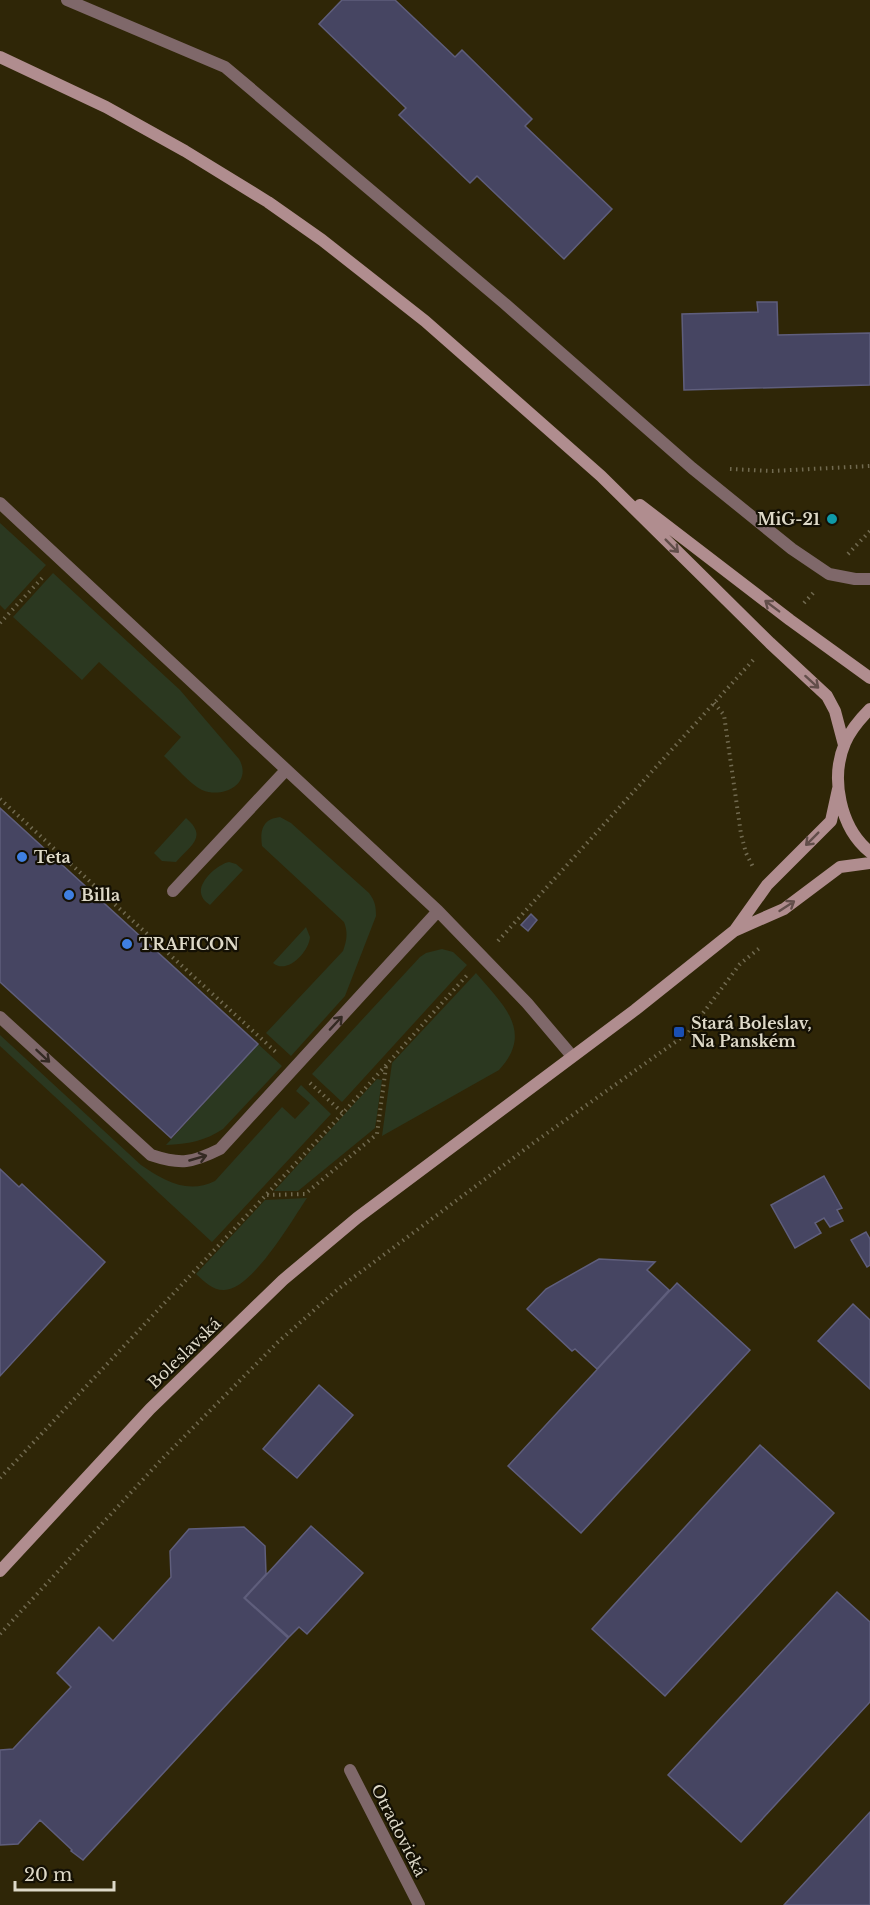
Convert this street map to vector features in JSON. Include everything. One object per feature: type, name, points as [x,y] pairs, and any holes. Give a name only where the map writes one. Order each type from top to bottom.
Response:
[{"type":"main road","points":[[0,57],[106,107],[185,151],[268,202],[322,240],[425,321],[601,476],[827,696],[835,711],[844,745]]},
{"type":"main road","points":[[601,476],[789,620],[870,678]]},
{"type":"main road","points":[[734,931],[766,885],[831,821],[844,745],[855,725],[870,709]]},
{"type":"main road","points":[[838,789],[843,812],[853,832],[870,852]]},
{"type":"main road","points":[[734,931],[784,909],[840,867],[870,863]]},
{"type":"main road","name":"Boleslavská","points":[[0,1571],[150,1409],[283,1280],[357,1218],[734,931]]},
{"type":"street","points":[[67,0],[225,67],[504,303],[692,468],[792,549],[829,574],[855,579],[870,579]]},
{"type":"street","points":[[0,503],[438,911],[484,956],[572,1056]]},
{"type":"street","points":[[173,891],[286,770]]},
{"type":"street","points":[[0,1017],[151,1155],[172,1162],[197,1160],[220,1149],[438,911]]},
{"type":"street","name":"Otradovická","points":[[350,1770],[416,1904]]},
{"type":"path","points":[[692,468],[772,471],[870,466]]},
{"type":"path","points":[[0,623],[59,559]]},
{"type":"path","points":[[789,620],[829,574]]},
{"type":"path","points":[[0,1478],[386,1067],[484,956],[770,643]]},
{"type":"path","points":[[0,799],[343,1113]]},
{"type":"path","points":[[266,1195],[305,1194],[377,1134],[386,1067]]},
{"type":"path","points":[[0,1634],[161,1460],[278,1342],[314,1311]]},
{"type":"green space","points":[[0,523],[46,565],[5,610],[0,605]]},
{"type":"green space","points":[[53,573],[180,690],[239,759],[242,775],[234,787],[219,792],[210,792],[193,784],[164,756],[181,737],[99,662],[82,680],[13,617]]},
{"type":"green space","points":[[280,817],[291,823],[369,893],[374,901],[376,912],[345,996],[291,1056],[266,1033],[343,951],[346,933],[344,922],[262,846],[261,835],[266,823]]},
{"type":"green space","points":[[186,818],[196,830],[195,841],[176,862],[162,861],[154,853]]},
{"type":"green space","points":[[229,862],[243,870],[210,905],[202,895],[203,883],[215,870]]},
{"type":"green space","points":[[306,927],[310,937],[302,955],[285,966],[273,963]]},
{"type":"green space","points":[[442,949],[453,952],[467,965],[342,1102],[312,1074],[420,957]]},
{"type":"green space","points":[[476,973],[511,1018],[514,1043],[509,1056],[499,1070],[382,1136],[392,1063]]},
{"type":"green space","points":[[0,1035],[141,1165],[176,1184],[195,1187],[215,1181],[282,1107],[295,1119],[310,1103],[296,1091],[301,1085],[331,1114],[212,1242],[0,1046]]},
{"type":"green space","points":[[258,1044],[282,1066],[223,1129],[196,1141],[166,1145]]},
{"type":"green space","points":[[377,1079],[382,1080],[375,1128],[298,1191],[274,1191]]},
{"type":"green space","points":[[307,1198],[282,1237],[247,1279],[235,1287],[224,1290],[209,1285],[196,1274],[265,1200]]},
{"type":"building","points":[[342,0],[395,0],[455,57],[462,50],[532,119],[525,126],[612,209],[564,259],[477,176],[470,183],[399,115],[406,108],[319,24]]},
{"type":"building","points":[[757,302],[777,302],[778,335],[870,333],[870,385],[684,390],[682,314],[758,312]]},
{"type":"building","points":[[0,808],[258,1044],[171,1138],[0,982]]},
{"type":"building","points":[[531,914],[537,920],[528,931],[521,925]]},
{"type":"building","points":[[0,1169],[19,1187],[22,1184],[105,1262],[0,1376]]},
{"type":"building","points":[[824,1176],[842,1208],[837,1210],[843,1221],[830,1227],[824,1218],[815,1223],[821,1233],[795,1248],[771,1205]]},
{"type":"building","points":[[866,1232],[870,1239],[870,1265],[867,1267],[851,1240]]},
{"type":"building","points":[[599,1259],[655,1262],[647,1270],[669,1290],[597,1369],[575,1349],[572,1351],[527,1309],[546,1289]]},
{"type":"building","points":[[677,1283],[750,1350],[581,1533],[508,1466]]},
{"type":"building","points":[[853,1304],[870,1320],[870,1389],[818,1341]]},
{"type":"building","points":[[319,1385],[353,1415],[297,1478],[263,1449]]},
{"type":"building","points":[[760,1445],[834,1513],[665,1696],[592,1629]]},
{"type":"building","points":[[311,1526],[363,1573],[307,1634],[299,1627],[289,1637],[245,1598]]},
{"type":"building","points":[[244,1527],[265,1546],[266,1574],[244,1598],[288,1638],[83,1860],[40,1820],[18,1844],[0,1845],[0,1750],[13,1749],[71,1687],[57,1673],[99,1627],[113,1641],[171,1577],[170,1551],[189,1529]]},
{"type":"building","points":[[837,1592],[870,1622],[870,1702],[741,1842],[668,1775]]},
{"type":"building","points":[[870,1812],[870,1905],[784,1905]]},
{"type":"place","name":"MiG-21","points":[[832,519]]},
{"type":"place","name":"Teta","points":[[22,857]]},
{"type":"place","name":"Billa","points":[[69,895]]},
{"type":"place","name":"TRAFICON","points":[[127,944]]},
{"type":"place","name":"Stará Boleslav, Na Panském","points":[[679,1032]]}]
